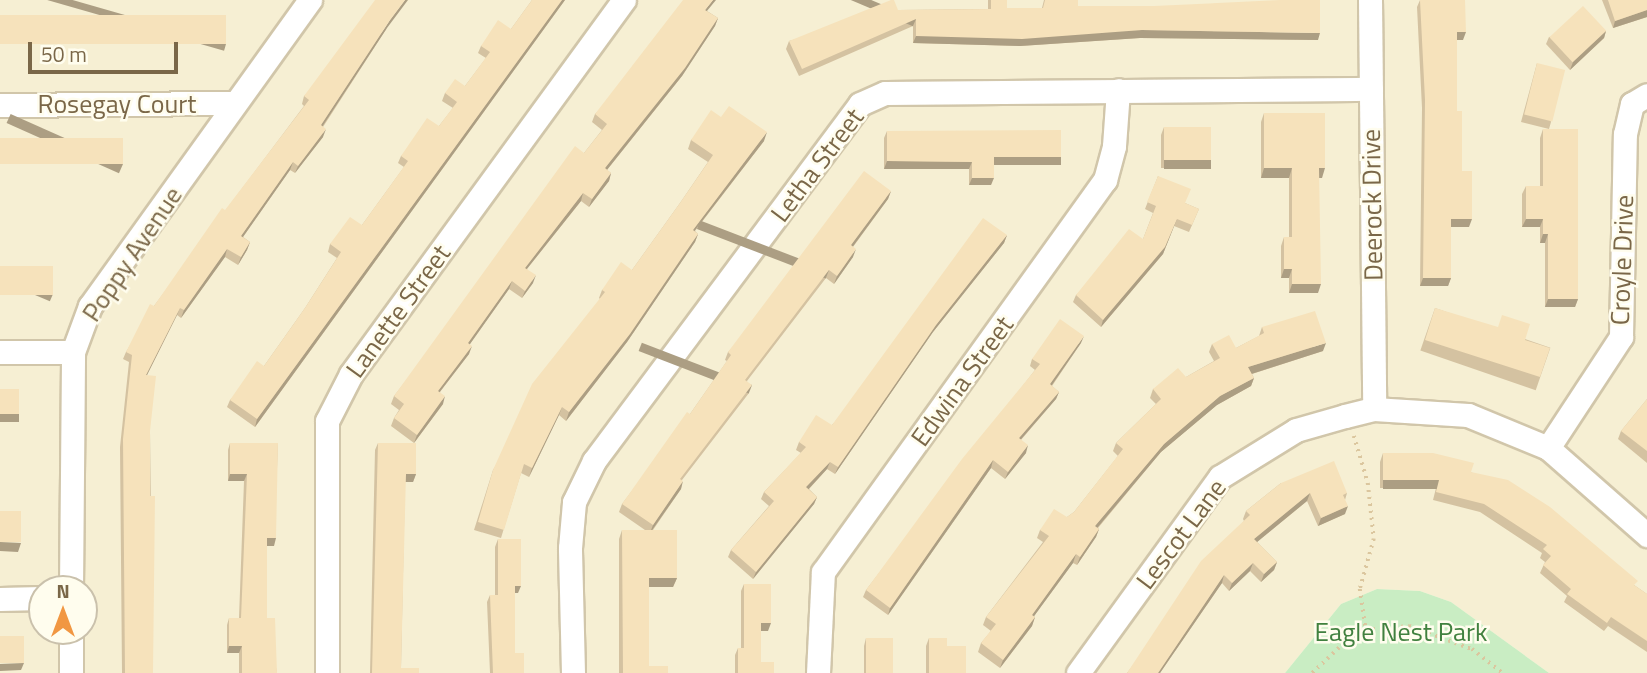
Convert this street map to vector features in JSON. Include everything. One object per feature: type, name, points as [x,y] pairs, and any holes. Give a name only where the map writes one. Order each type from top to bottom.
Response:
[{"type":"street","name":"Poppy Avenue","points":[[71,575],[73,352],[90,306],[310,0]]},
{"type":"street","name":"Lanette Street","points":[[327,673],[327,421],[351,374],[624,0]]},
{"type":"street","name":"Deerock Drive","points":[[1370,0],[1374,409]]},
{"type":"street","name":"Letha Street","points":[[573,673],[570,548],[574,502],[589,471],[860,104],[885,93],[1371,89]]},
{"type":"street","name":"Edwina Street","points":[[818,673],[822,572],[1105,180],[1114,146],[1118,90]]},
{"type":"street","name":"Croyle Drive","points":[[1548,448],[1621,337],[1625,134],[1632,104],[1647,95]]},
{"type":"street","name":"Rosegay Court","points":[[0,105],[234,103]]},
{"type":"street","points":[[0,352],[73,352]]},
{"type":"street","name":"Lescot Lane","points":[[1078,673],[1220,477],[1296,430],[1345,416],[1374,409],[1468,415],[1548,448],[1647,535]]},
{"type":"street","points":[[0,598],[28,598]]},
{"type":"street","points":[[71,645],[71,673]]},
{"type":"path","points":[[1345,416],[1368,483],[1373,528],[1373,555],[1359,605],[1366,631]]},
{"type":"path","points":[[1311,673],[1344,643],[1366,631],[1409,626],[1437,633],[1472,649],[1503,673]]},
{"type":"shaded area","points":[[0,0],[1647,0],[1647,673],[1549,673],[1451,602],[1420,591],[1377,589],[1341,604],[1285,673],[0,673]]},
{"type":"green space","name":"Eagle Nest Park","points":[[1377,589],[1420,591],[1451,602],[1549,673],[1285,673],[1341,604]]},
{"type":"building","points":[[375,0],[405,0],[321,125],[326,129],[298,166],[293,162],[241,236],[250,242],[241,257],[227,249],[184,310],[180,308],[146,375],[156,376],[150,431],[150,496],[155,496],[153,673],[125,673],[123,439],[132,355],[126,352],[150,304],[154,306],[222,208],[225,210],[309,100],[304,96]]},
{"type":"building","points":[[532,0],[562,0],[257,419],[230,400],[257,361],[264,366],[305,308],[341,252],[330,244],[350,217],[362,225],[408,161],[401,156],[427,118],[439,126],[457,102],[445,93],[455,79],[465,86],[490,52],[481,46],[498,20],[511,29]]},
{"type":"building","points":[[683,0],[713,0],[705,10],[718,18],[685,68],[605,168],[611,173],[592,199],[583,193],[525,268],[536,275],[525,291],[512,281],[468,343],[472,346],[438,391],[445,396],[417,435],[394,418],[404,404],[394,396],[575,146],[584,153],[607,124],[595,114]]},
{"type":"building","points":[[894,0],[898,10],[991,9],[991,0],[1007,0],[1007,8],[1043,8],[1045,0],[1078,0],[1078,6],[1154,6],[1320,0],[1320,33],[1142,30],[1022,39],[916,36],[916,19],[802,69],[789,41]]},
{"type":"building","points":[[1420,0],[1465,0],[1466,32],[1457,32],[1457,111],[1462,111],[1462,171],[1472,171],[1472,219],[1451,219],[1451,278],[1423,278],[1425,100]]},
{"type":"building","points":[[1608,0],[1647,0],[1647,10],[1615,21]]},
{"type":"building","points":[[1583,6],[1606,31],[1573,62],[1549,37]]},
{"type":"building","points":[[0,15],[226,15],[226,44],[0,44]]},
{"type":"building","points":[[1537,63],[1565,70],[1552,121],[1524,114]]},
{"type":"building","points":[[729,106],[767,132],[693,230],[698,234],[630,334],[569,412],[562,407],[532,468],[524,464],[504,530],[478,522],[493,470],[532,384],[605,292],[602,290],[621,262],[632,270],[680,203],[713,155],[691,140],[711,110],[721,117]]},
{"type":"building","points":[[1264,113],[1325,113],[1325,168],[1319,168],[1321,284],[1292,284],[1292,269],[1284,269],[1284,237],[1292,237],[1292,168],[1264,168]]},
{"type":"building","points":[[1164,127],[1211,127],[1211,160],[1164,160]]},
{"type":"building","points":[[1543,129],[1578,129],[1578,299],[1548,299],[1548,234],[1543,234],[1543,219],[1526,219],[1526,186],[1543,186]]},
{"type":"building","points":[[1061,130],[1061,157],[994,157],[994,178],[972,178],[972,162],[887,161],[887,131]]},
{"type":"building","points":[[0,138],[123,138],[123,164],[0,164]]},
{"type":"building","points":[[864,171],[891,191],[851,245],[856,249],[837,276],[829,270],[745,380],[752,385],[680,479],[683,481],[653,525],[622,504],[687,412],[690,414],[731,355],[728,352]]},
{"type":"building","points":[[1158,176],[1191,189],[1185,203],[1199,209],[1192,225],[1177,219],[1165,247],[1103,320],[1076,295],[1129,229],[1143,239],[1156,206],[1147,202]]},
{"type":"building","points":[[983,218],[1007,235],[936,325],[838,467],[830,462],[806,487],[817,497],[756,572],[731,550],[774,501],[764,492],[806,447],[799,442],[816,415],[832,425]]},
{"type":"building","points":[[0,266],[53,266],[53,295],[0,295]]},
{"type":"building","points":[[1435,308],[1498,327],[1502,315],[1530,324],[1525,340],[1550,348],[1540,377],[1425,340]]},
{"type":"building","points":[[1315,311],[1326,343],[1248,367],[1254,378],[1220,396],[1164,444],[1095,526],[1099,529],[1080,557],[1076,554],[1003,660],[981,643],[996,624],[986,617],[1049,536],[1040,530],[1054,509],[1067,517],[1074,512],[1123,449],[1116,443],[1161,399],[1153,389],[1178,368],[1186,377],[1220,358],[1212,344],[1229,335],[1236,348],[1264,333],[1262,327]]},
{"type":"building","points":[[1060,319],[1084,336],[1050,384],[1059,392],[1019,438],[1028,445],[1008,472],[993,460],[890,608],[866,590],[962,459],[1040,364],[1032,359]]},
{"type":"building","points":[[0,389],[19,389],[19,414],[0,414]]},
{"type":"building","points":[[1647,399],[1647,451],[1621,431]]},
{"type":"building","points":[[230,443],[278,443],[276,538],[267,538],[267,618],[275,618],[277,673],[242,673],[242,646],[229,646],[229,618],[241,618],[247,474],[230,474]]},
{"type":"building","points":[[378,443],[416,443],[416,474],[406,474],[401,668],[419,668],[419,673],[372,673]]},
{"type":"building","points":[[1383,453],[1433,453],[1474,463],[1471,472],[1508,480],[1550,507],[1638,581],[1634,585],[1647,594],[1647,641],[1611,617],[1607,623],[1567,594],[1571,589],[1543,565],[1551,556],[1543,549],[1547,545],[1484,504],[1436,492],[1439,480],[1383,480]]},
{"type":"building","points":[[1334,461],[1347,493],[1343,495],[1348,506],[1321,518],[1310,493],[1254,539],[1277,562],[1264,574],[1253,563],[1232,583],[1224,575],[1158,673],[1127,673],[1201,561],[1250,515],[1246,511],[1281,483]]},
{"type":"building","points":[[0,511],[21,511],[21,542],[0,542]]},
{"type":"building","points":[[622,530],[677,530],[677,578],[649,578],[649,666],[668,666],[668,673],[623,673]]},
{"type":"building","points":[[498,539],[521,539],[521,586],[515,586],[515,653],[524,653],[524,673],[493,673],[490,595],[498,595]]},
{"type":"building","points":[[744,584],[771,584],[771,623],[761,623],[761,662],[774,662],[774,673],[738,673],[738,648],[744,648]]},
{"type":"building","points":[[0,636],[24,636],[24,663],[0,663]]},
{"type":"building","points":[[866,638],[893,638],[893,673],[866,673]]},
{"type":"building","points":[[929,638],[947,638],[947,646],[966,646],[966,673],[929,673]]}]
